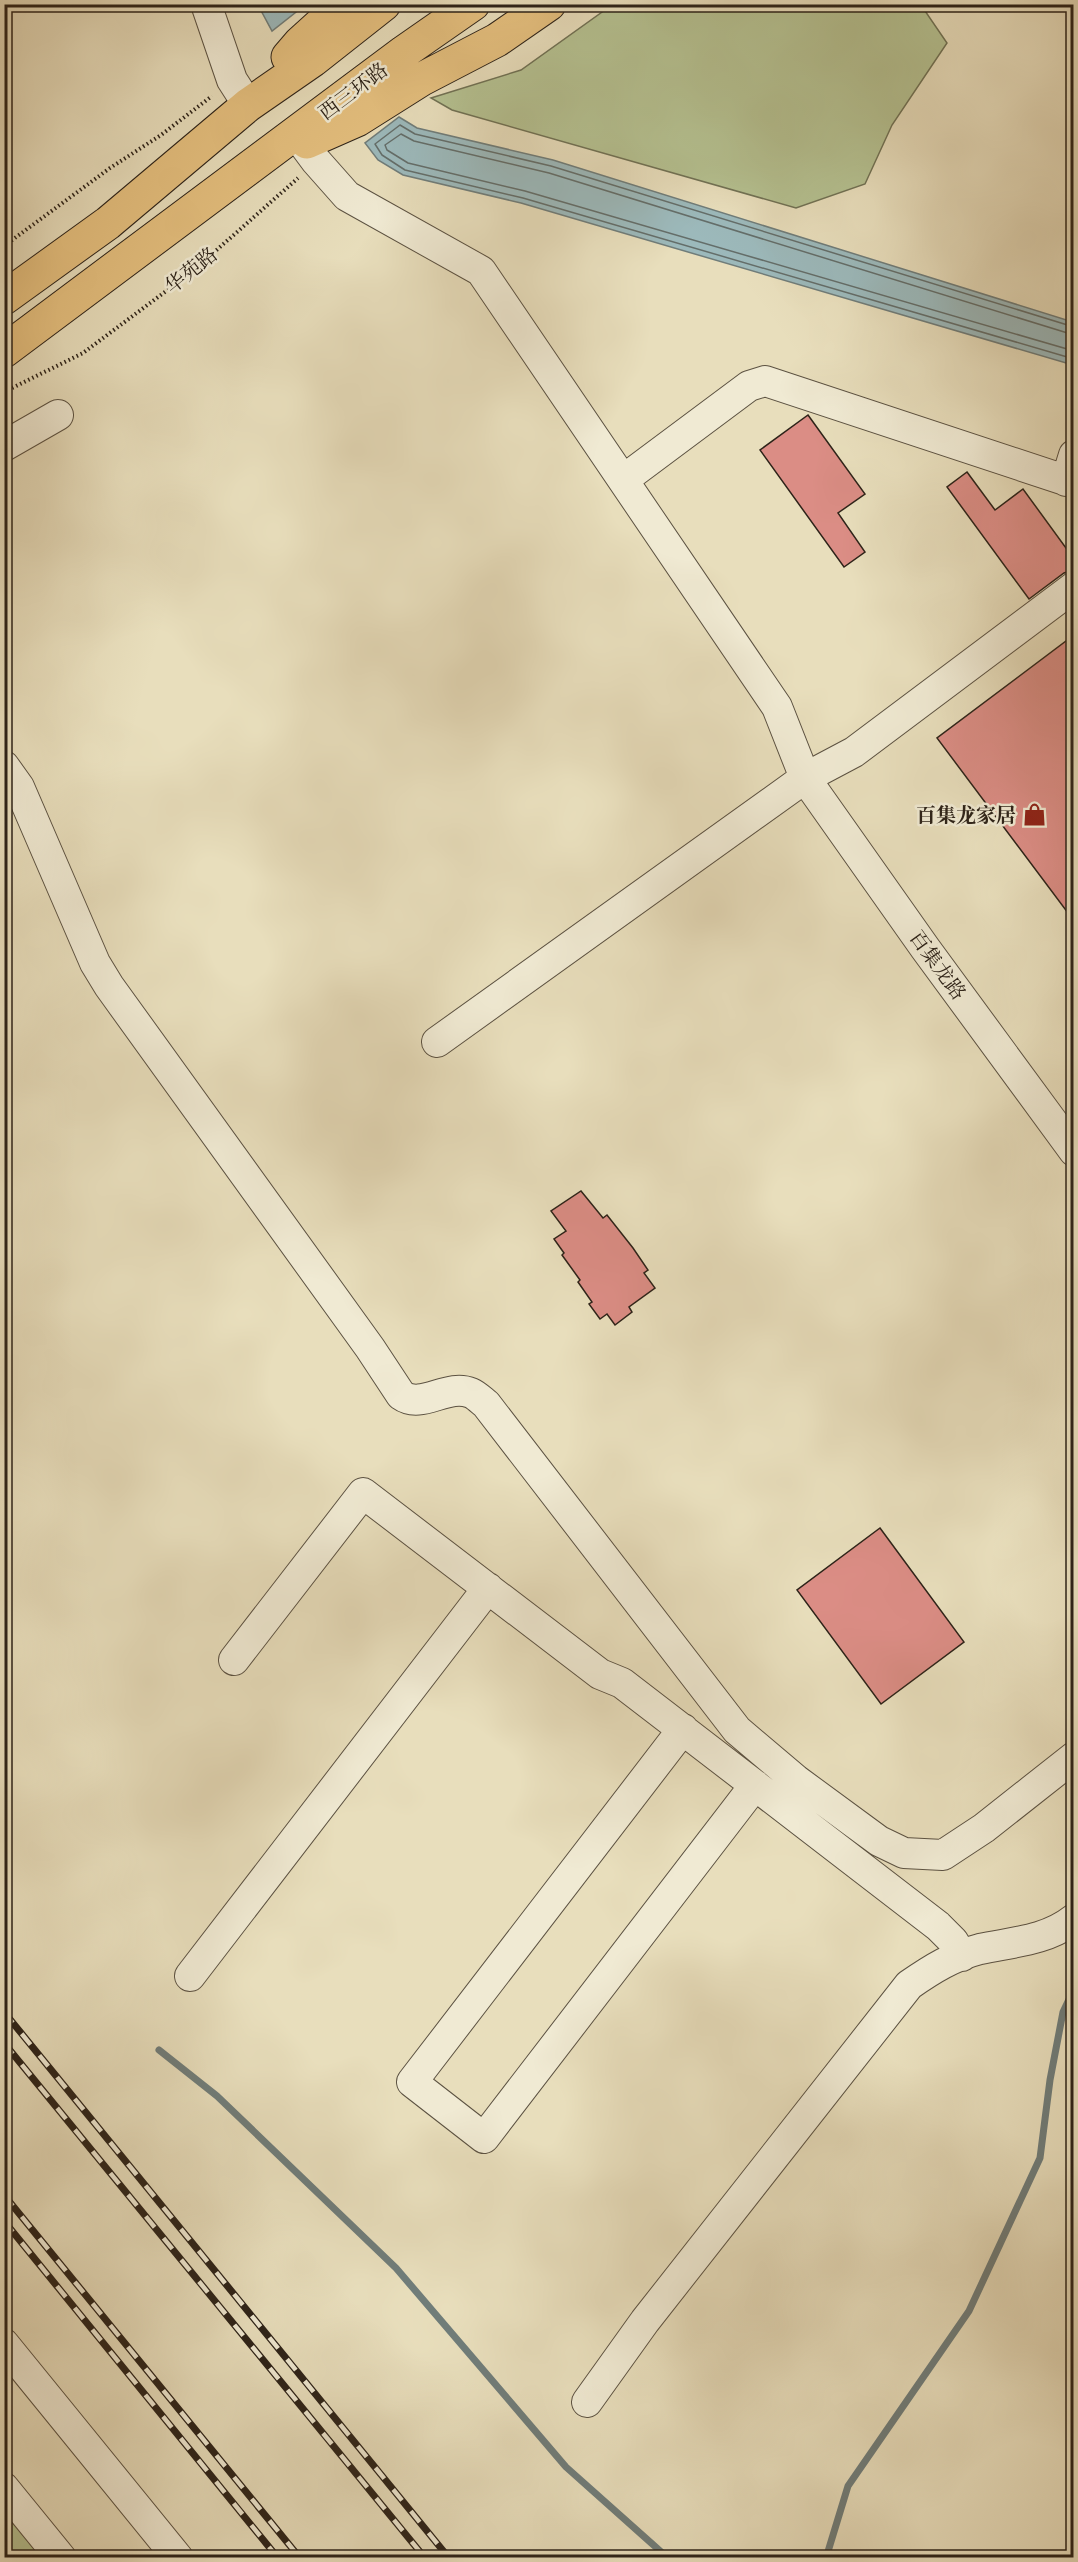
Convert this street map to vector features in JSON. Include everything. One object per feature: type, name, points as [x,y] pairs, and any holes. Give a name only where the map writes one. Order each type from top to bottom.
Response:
[{"type":"main road","points":[[4,298],[108,223],[240,92],[343,4]]},
{"type":"main road","points":[[240,92],[313,60],[384,4]]},
{"type":"main road","name":"西三环路","points":[[305,146],[404,52],[473,4]]},
{"type":"main road","points":[[4,351],[234,179],[357,120],[422,79],[497,40],[549,4]]},
{"type":"street","points":[[206,4],[240,92]]},
{"type":"street","name":"百集龙路","points":[[305,146],[347,196],[482,271],[777,707],[805,778],[925,948],[1074,1150]]},
{"type":"street","points":[[623,480],[749,386],[765,381],[1071,473]]},
{"type":"street","points":[[4,446],[58,415]]},
{"type":"street","points":[[437,1042],[805,778],[854,752],[1074,587]]},
{"type":"street","points":[[4,766],[19,787],[95,963],[109,986],[370,1347],[401,1395],[409,1400],[418,1400],[462,1391],[471,1393],[486,1404],[737,1730],[796,1780],[879,1841],[904,1853],[925,1855],[943,1855],[984,1828],[1074,1757]]},
{"type":"street","points":[[234,1660],[363,1493],[600,1674],[622,1683],[938,1926],[953,1941],[962,1956]]},
{"type":"street","points":[[190,1976],[488,1588]]},
{"type":"street","points":[[682,1730],[412,2082],[484,2138],[755,1785]]},
{"type":"street","points":[[587,2402],[645,2321],[909,1984],[941,1963],[979,1950],[1035,1939],[1074,1919]]},
{"type":"street","points":[[4,2344],[178,2558]]},
{"type":"street","points":[[4,2488],[61,2558]]},
{"type":"path","points":[[4,246],[110,168],[161,135],[240,92]]},
{"type":"path","name":"华苑路","points":[[4,392],[83,353],[193,271],[305,146]]},
{"type":"green space","points":[[612,5],[921,5],[947,43],[892,125],[865,184],[796,208],[452,110],[431,98],[521,70]]},
{"type":"green space","points":[[4,2509],[44,2557],[16,2557],[5,2543]]},
{"type":"water","points":[[258,5],[305,5],[272,31]]},
{"type":"water","points":[[399,117],[417,128],[553,160],[1073,322],[1073,365],[521,203],[403,175],[378,160],[365,143]]},
{"type":"building","points":[[808,415],[865,494],[838,513],[865,552],[844,567],[760,450]]},
{"type":"building","points":[[967,472],[995,510],[1023,489],[1074,559],[1074,570],[1064,573],[1029,599],[947,487]]},
{"type":"building","name":"百集龙家居","points":[[1074,635],[1074,921],[937,738]]},
{"type":"building","points":[[581,1191],[603,1218],[607,1215],[633,1248],[648,1270],[644,1273],[655,1288],[629,1307],[632,1312],[615,1325],[607,1314],[600,1319],[589,1304],[592,1302],[554,1239],[566,1231],[551,1211]]},
{"type":"building","points":[[880,1528],[964,1642],[881,1704],[797,1590]]},
{"type":"waterway","points":[[826,2558],[848,2486],[969,2311],[1040,2158],[1050,2080],[1063,2012],[1074,1989]]},
{"type":"waterway","points":[[159,2050],[217,2096],[396,2268],[566,2467],[668,2558]]},
{"type":"railway","points":[[4,2012],[449,2558]]},
{"type":"railway","points":[[4,2043],[425,2558]]},
{"type":"railway","points":[[4,2195],[300,2558]]},
{"type":"railway","points":[[4,2221],[278,2558]]},
{"type":"place","name":"百集龙家居","points":[[1034,815]]}]
